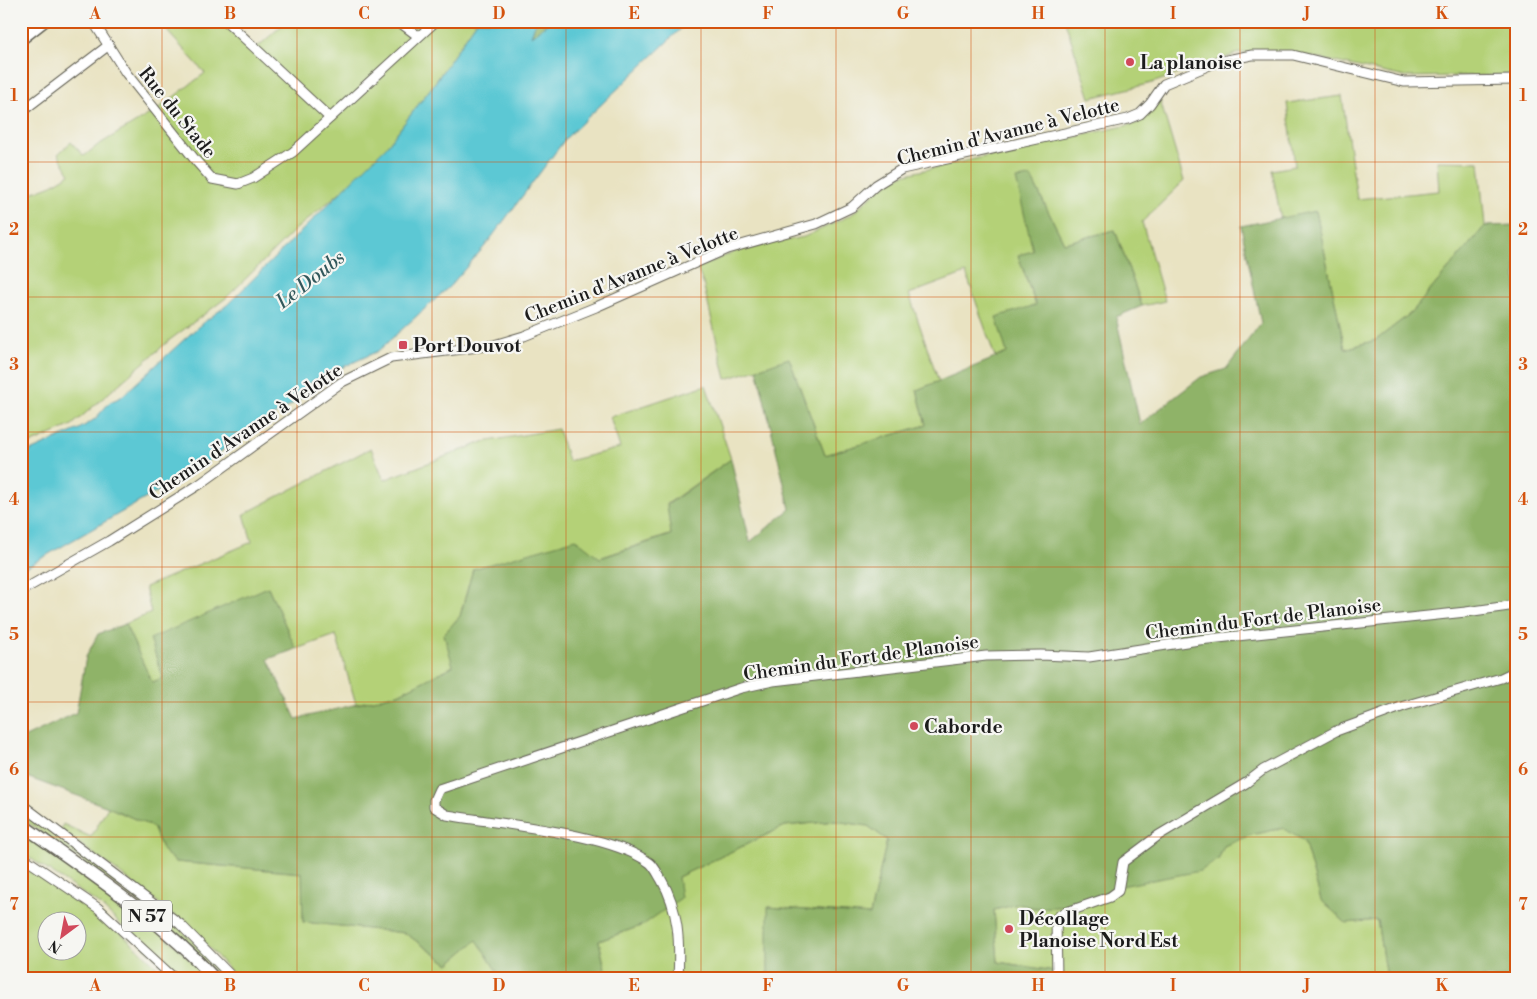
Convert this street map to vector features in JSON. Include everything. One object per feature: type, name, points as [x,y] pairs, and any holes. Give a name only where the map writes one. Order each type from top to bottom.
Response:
[{"type":"main road","points":[[21,39],[44,21]]},
{"type":"main road","name":"N 57","points":[[21,824],[147,916],[214,978]]},
{"type":"street","name":"Rue du Stade","points":[[92,21],[126,73],[196,162],[212,178],[224,183],[238,184],[253,178],[293,152],[436,21]]},
{"type":"street","points":[[226,21],[330,118]]},
{"type":"street","points":[[398,21],[418,36]]},
{"type":"street","points":[[21,112],[109,45]]},
{"type":"street","name":"Chemin d'Avanne à Velotte","points":[[21,592],[109,541],[200,484],[342,382],[391,358],[494,345],[524,336],[596,307],[727,249],[816,224],[852,207],[876,185],[902,169],[1128,119],[1140,114],[1150,104],[1164,84],[1217,62],[1252,55],[1292,55],[1404,82],[1516,80]]},
{"type":"street","name":"Chemin du Fort de Planoise","points":[[678,978],[680,941],[672,897],[651,864],[615,846],[577,837],[447,815],[434,807],[434,800],[439,789],[502,766],[714,697],[773,681],[976,657],[1041,654],[1089,657],[1199,640],[1516,605]]},
{"type":"street","points":[[1057,978],[1056,920],[1060,914],[1110,897],[1118,891],[1123,862],[1159,835],[1246,783],[1263,770],[1336,731],[1382,714],[1501,678],[1516,671]]},
{"type":"street","points":[[21,804],[180,924],[216,958],[233,978]]},
{"type":"street","points":[[21,856],[98,908],[174,978]]},
{"type":"green space","points":[[441,20],[477,21],[434,84],[387,146],[356,179],[296,229],[226,298],[171,339],[72,425],[21,448],[21,197],[52,185],[70,174],[58,154],[71,142],[84,156],[98,145],[158,109],[205,73],[158,21],[219,21],[253,51],[287,21],[393,21],[407,26]]},
{"type":"green space","points":[[536,21],[551,21],[530,37]]},
{"type":"green space","points":[[1065,21],[1516,21],[1516,75],[1405,77],[1289,52],[1239,53],[1152,83],[1090,98]]},
{"type":"green space","points":[[1342,96],[1357,199],[1439,191],[1437,161],[1479,162],[1485,226],[1411,313],[1376,340],[1345,349],[1316,211],[1281,220],[1272,170],[1295,166],[1287,103]]},
{"type":"green space","points":[[1160,100],[1184,181],[1142,222],[1165,301],[1142,306],[1115,230],[1064,243],[1031,177],[1033,251],[1018,256],[1036,306],[1007,353],[995,357],[966,273],[909,294],[939,382],[917,390],[926,425],[825,455],[789,359],[726,379],[703,283],[697,268],[739,250],[804,237],[851,215],[879,189],[902,175],[1138,123]]},
{"type":"green space","points":[[1031,177],[1064,243],[1115,230],[1142,306],[1116,317],[1140,424],[1201,377],[1226,369],[1261,323],[1241,226],[1316,211],[1345,349],[1376,340],[1411,313],[1485,226],[1516,225],[1516,978],[1386,978],[1377,920],[1346,923],[1321,900],[1304,841],[1283,828],[1251,835],[1224,846],[1218,860],[1200,871],[1116,887],[1076,906],[1035,908],[1018,904],[994,910],[998,962],[1055,971],[1055,978],[768,978],[768,907],[870,915],[887,840],[868,826],[835,821],[785,826],[678,877],[681,898],[643,925],[599,941],[607,978],[501,978],[477,940],[449,964],[405,933],[303,922],[302,873],[176,862],[163,851],[153,827],[108,807],[21,775],[21,739],[76,713],[86,657],[98,634],[125,624],[152,682],[163,678],[150,639],[268,587],[296,649],[268,659],[296,719],[398,694],[453,666],[444,634],[460,616],[473,569],[576,539],[600,558],[671,535],[667,505],[731,459],[750,542],[790,509],[757,369],[789,358],[825,455],[926,425],[917,390],[1007,353],[996,317],[1036,305],[1018,255],[1033,251],[1016,179]]},
{"type":"green space","points":[[706,385],[731,459],[667,504],[672,534],[599,558],[473,569],[460,616],[444,634],[454,666],[398,694],[356,704],[336,635],[296,649],[268,587],[163,679],[151,682],[125,624],[151,613],[145,587],[252,542],[244,514],[371,448],[384,480],[483,442],[558,429],[568,461],[620,448],[610,417]]},
{"type":"green space","points":[[108,807],[153,827],[163,851],[176,862],[303,873],[303,922],[405,933],[449,964],[477,939],[501,978],[236,978],[197,936],[153,898],[61,830],[63,824],[91,837]]},
{"type":"green space","points":[[21,808],[182,930],[229,978],[221,978],[176,933],[126,892],[21,818]]},
{"type":"green space","points":[[835,821],[868,826],[887,840],[870,915],[769,907],[768,978],[607,978],[599,941],[643,925],[678,877],[785,826]]},
{"type":"green space","points":[[1283,828],[1304,841],[1321,900],[1346,923],[1377,920],[1386,978],[1055,978],[1054,971],[998,962],[994,910],[1018,904],[1035,908],[1218,860],[1224,846],[1251,835]]},
{"type":"green space","points":[[21,831],[94,881],[142,917],[186,956],[206,978],[177,978],[100,905],[21,852]]},
{"type":"green space","points":[[21,861],[99,912],[169,978],[21,978]]},
{"type":"water","name":"Le Doubs","points":[[477,21],[536,21],[531,36],[551,21],[689,21],[566,138],[485,246],[450,286],[378,351],[311,382],[300,399],[241,437],[195,470],[21,570],[21,455],[79,429],[95,419],[110,402],[121,397],[199,326],[227,305],[387,146],[434,84]]},
{"type":"place","name":"La planoise","points":[[1130,62]]},
{"type":"place","name":"Port Douvot","points":[[403,345]]},
{"type":"place","name":"Caborde","points":[[914,726]]},
{"type":"place","name":"Décollage Planoise Nord Est","points":[[1009,929]]}]
